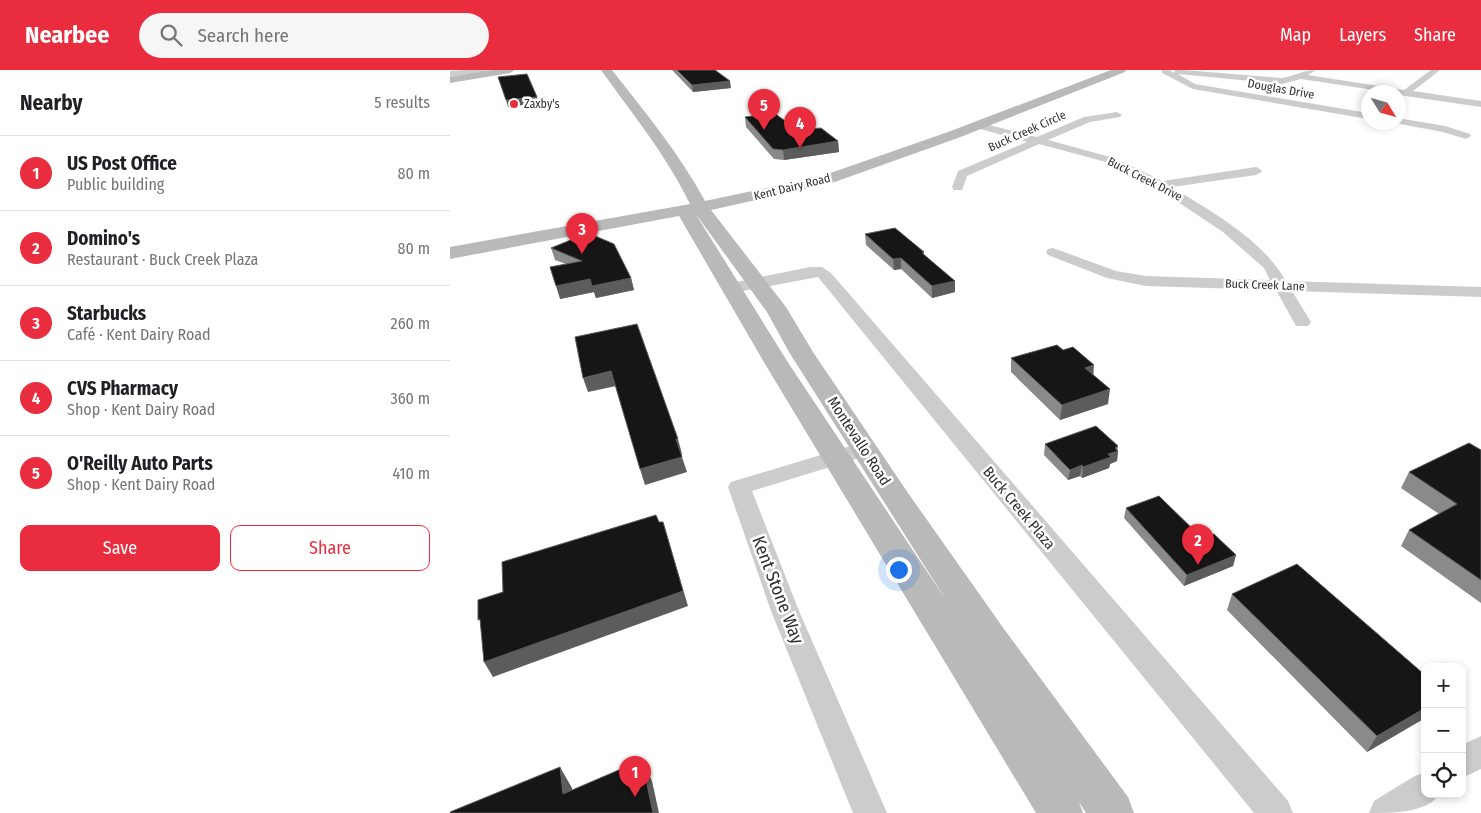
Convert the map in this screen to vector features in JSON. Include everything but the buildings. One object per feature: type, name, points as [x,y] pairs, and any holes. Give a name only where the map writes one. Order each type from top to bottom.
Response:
[{"type":"main road","points":[[450,80],[502,70]]},
{"type":"main road","name":"Montevallo Road","points":[[599,70],[744,286],[835,456],[1061,813]]},
{"type":"main road","name":"Montevallo Road","points":[[606,70],[651,127],[676,165],[692,208]]},
{"type":"main road","name":"Kent Dairy Road","points":[[450,253],[692,208],[823,181],[1121,70]]},
{"type":"main road","name":"Montevallo Road","points":[[744,286],[778,312],[801,352],[991,640],[1112,813]]},
{"type":"street","points":[[450,74],[484,70]]},
{"type":"street","points":[[1160,70],[1275,80],[1301,77],[1361,86]]},
{"type":"street","points":[[1301,77],[1312,70]]},
{"type":"street","points":[[1406,92],[1436,70]]},
{"type":"street","name":"Douglas Drive","points":[[1165,71],[1193,86],[1361,115]]},
{"type":"street","points":[[1406,93],[1481,104]]},
{"type":"street","name":"Buck Creek Circle","points":[[958,187],[962,174],[1088,119],[1117,115]]},
{"type":"street","points":[[1406,122],[1445,129],[1466,136]]},
{"type":"street","name":"Buck Creek Drive","points":[[977,125],[1110,160],[1161,185],[1228,229],[1270,266],[1302,322]]},
{"type":"street","points":[[1161,185],[1256,171]]},
{"type":"street","name":"Buck Creek Lane","points":[[1053,252],[1112,276],[1146,281],[1481,292]]},
{"type":"street","name":"Buck Creek Plaza","points":[[744,286],[810,272],[822,272],[1276,813]]},
{"type":"street","name":"Kent Stone Way","points":[[864,449],[835,456],[739,487],[785,611],[870,813]]},
{"type":"street","points":[[1466,760],[1481,750]]},
{"type":"street","points":[[1386,813],[1421,791]]},
{"type":"place","name":"Zaxby's","points":[[514,104]]},
{"type":"place","name":"O'Reilly Auto Parts","points":[[764,130]]},
{"type":"place","name":"CVS Pharmacy","points":[[800,148]]},
{"type":"place","name":"Starbucks","points":[[582,254]]},
{"type":"place","name":"Domino's","points":[[1198,565]]},
{"type":"place","name":"US Post Office","points":[[635,797]]}]
